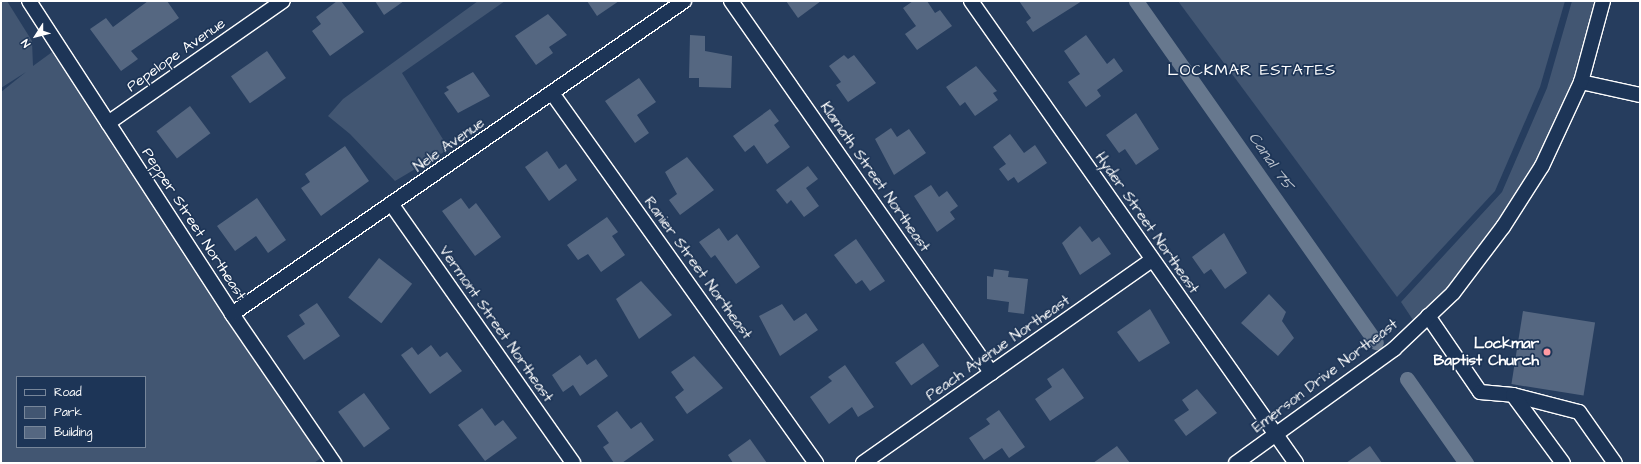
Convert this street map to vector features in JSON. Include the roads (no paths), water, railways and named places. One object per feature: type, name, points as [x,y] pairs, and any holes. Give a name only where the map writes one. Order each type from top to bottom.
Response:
[{"type":"street","name":"Pepper Street Northeast","points":[[29,1],[232,314],[334,463]]},
{"type":"street","name":"Pepelope Avenue","points":[[108,122],[283,1]]},
{"type":"street","name":"Nele Avenue","points":[[232,314],[392,205],[684,1]]},
{"type":"street","name":"Klamath Street Northeast","points":[[731,1],[991,373]]},
{"type":"street","name":"Hyder Street Northeast","points":[[971,1],[1296,463]]},
{"type":"street","name":"Emerson Drive Northeast","points":[[1236,463],[1394,348],[1452,293],[1503,227],[1542,166],[1581,82],[1603,1]]},
{"type":"street","points":[[1581,82],[1640,94]]},
{"type":"street","name":"Ranier Street Northeast","points":[[552,93],[816,463]]},
{"type":"street","name":"Vermont Street Northeast","points":[[392,205],[573,463]]},
{"type":"street","name":"Peach Avenue Northeast","points":[[863,463],[1152,260]]},
{"type":"street","points":[[1428,316],[1480,392],[1513,395],[1579,412],[1615,463]]},
{"type":"street","points":[[1513,395],[1563,463]]},
{"type":"waterway","name":"Canal 75","points":[[1136,1],[1376,342]]},
{"type":"waterway","name":"Canal 75","points":[[1407,379],[1466,463]]},
{"type":"place","name":"Lockmar Baptist Church","points":[[1547,352]]},
{"type":"district","name":"LOCKMAR ESTATES","points":[[1252,70]]}]
